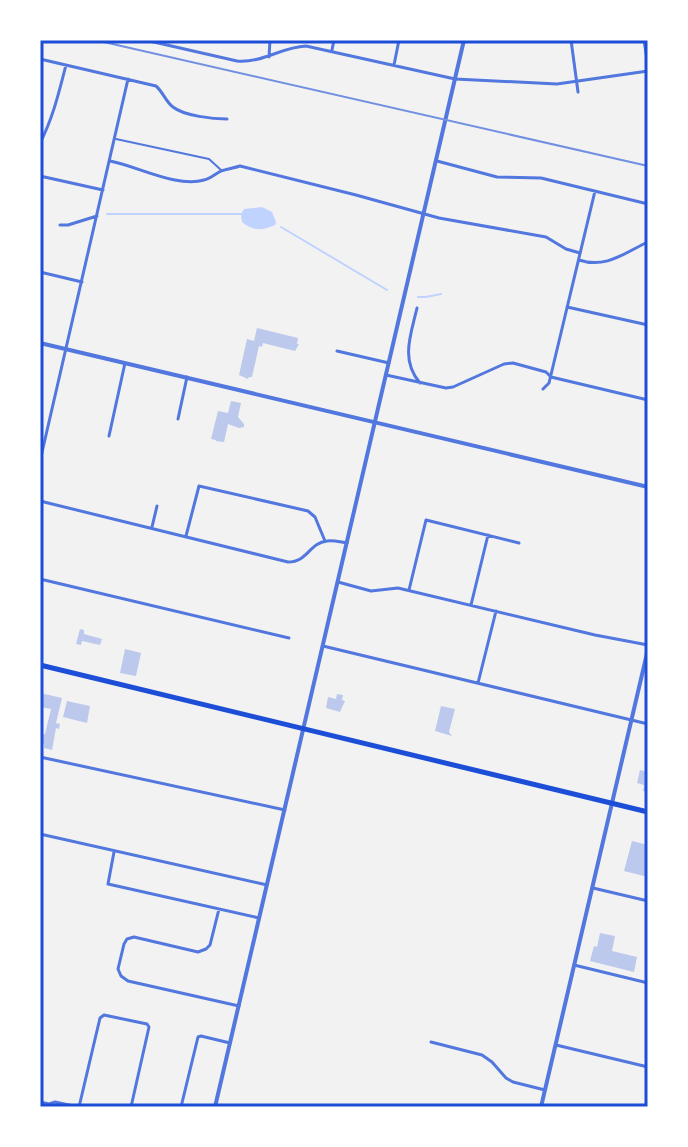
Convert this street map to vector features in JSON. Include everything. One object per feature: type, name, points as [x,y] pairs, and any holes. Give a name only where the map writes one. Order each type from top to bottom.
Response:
[{"type":"highway","points":[[40,665],[648,812]]},
{"type":"street","points":[[145,40],[249,62],[296,46],[306,46],[455,79],[541,84],[577,82],[648,69],[644,40]]},
{"type":"street","points":[[269,57],[270,40]]},
{"type":"street","points":[[332,50],[334,40]]},
{"type":"street","points":[[394,65],[399,40]]},
{"type":"street","points":[[215,1107],[464,40]]},
{"type":"street","points":[[571,40],[578,92]]},
{"type":"street","points":[[40,59],[156,86],[171,106],[178,110],[227,119]]},
{"type":"street","points":[[40,143],[57,102],[66,65]]},
{"type":"street","points":[[40,459],[128,79]]},
{"type":"street","points":[[110,161],[183,181],[203,181],[221,171],[240,166],[439,218],[546,237],[580,253]]},
{"type":"street","points":[[436,161],[497,177],[541,178],[648,204]]},
{"type":"street","points":[[40,176],[103,190]]},
{"type":"street","points":[[543,389],[551,377],[595,191]]},
{"type":"street","points":[[60,225],[97,216]]},
{"type":"street","points":[[579,260],[589,264],[606,262],[648,242]]},
{"type":"street","points":[[40,272],[82,282]]},
{"type":"street","points":[[567,307],[648,325]]},
{"type":"street","points":[[417,308],[407,358],[420,383]]},
{"type":"street","points":[[40,343],[648,487]]},
{"type":"street","points":[[337,351],[389,363]]},
{"type":"street","points":[[109,436],[125,363]]},
{"type":"street","points":[[386,375],[446,388],[513,363],[546,372],[551,377],[648,400]]},
{"type":"street","points":[[178,419],[187,377]]},
{"type":"street","points":[[186,536],[199,486],[308,511],[315,517],[325,541]]},
{"type":"street","points":[[40,501],[288,562],[301,559],[325,541],[347,543]]},
{"type":"street","points":[[152,527],[157,506]]},
{"type":"street","points":[[409,590],[426,520],[519,543]]},
{"type":"street","points":[[471,605],[488,535]]},
{"type":"street","points":[[40,579],[289,638]]},
{"type":"street","points":[[338,582],[371,591],[409,590],[648,648],[541,1107]]},
{"type":"street","points":[[478,683],[496,611]]},
{"type":"street","points":[[323,646],[648,724]]},
{"type":"street","points":[[40,757],[285,810]]},
{"type":"street","points":[[40,834],[267,885]]},
{"type":"street","points":[[114,851],[108,884],[259,918]]},
{"type":"street","points":[[592,887],[648,901]]},
{"type":"street","points":[[219,909],[206,949],[195,951],[134,937],[124,944],[118,969],[128,981],[239,1006]]},
{"type":"street","points":[[574,965],[648,983]]},
{"type":"street","points":[[40,1102],[78,1107],[100,1018],[104,1015],[149,1027],[131,1107]]},
{"type":"street","points":[[181,1107],[198,1037],[230,1043]]},
{"type":"street","points":[[431,1042],[482,1055],[513,1082],[545,1090]]},
{"type":"street","points":[[556,1045],[648,1067]]},
{"type":"lane","points":[[116,139],[209,159],[221,171]]},
{"type":"water","points":[[262,207],[272,212],[275,225],[258,229],[242,222],[244,209]]},
{"type":"building","points":[[257,328],[298,338],[299,344],[295,351],[263,343],[262,347],[259,346],[252,377],[248,379],[239,375],[247,339],[254,341]]},
{"type":"building","points":[[231,401],[241,403],[238,417],[244,427],[228,424],[224,442],[211,439],[218,411],[228,413]]},
{"type":"building","points":[[80,629],[84,630],[84,634],[102,639],[100,645],[82,641],[81,645],[76,644]]},
{"type":"building","points":[[125,649],[141,653],[136,676],[120,673]]},
{"type":"building","points":[[40,693],[62,698],[56,723],[60,724],[59,729],[56,728],[52,750],[40,744],[40,735],[45,734],[51,709],[40,707]]},
{"type":"building","points":[[337,694],[343,695],[342,700],[345,701],[340,712],[326,708],[328,697],[336,699]]},
{"type":"building","points":[[67,701],[90,706],[87,723],[63,717]]},
{"type":"building","points":[[441,706],[455,709],[449,732],[452,736],[435,731]]},
{"type":"building","points":[[640,770],[648,772],[648,792],[643,791],[644,785],[637,783]]},
{"type":"building","points":[[632,841],[648,845],[648,877],[624,871]]},
{"type":"building","points":[[600,933],[615,936],[612,951],[637,957],[634,972],[590,961]]},
{"type":"waterway","points":[[107,214],[241,214]]},
{"type":"waterway","points":[[281,227],[387,290]]},
{"type":"waterway","points":[[418,297],[441,294]]},
{"type":"railway","points":[[95,40],[648,166]]}]
